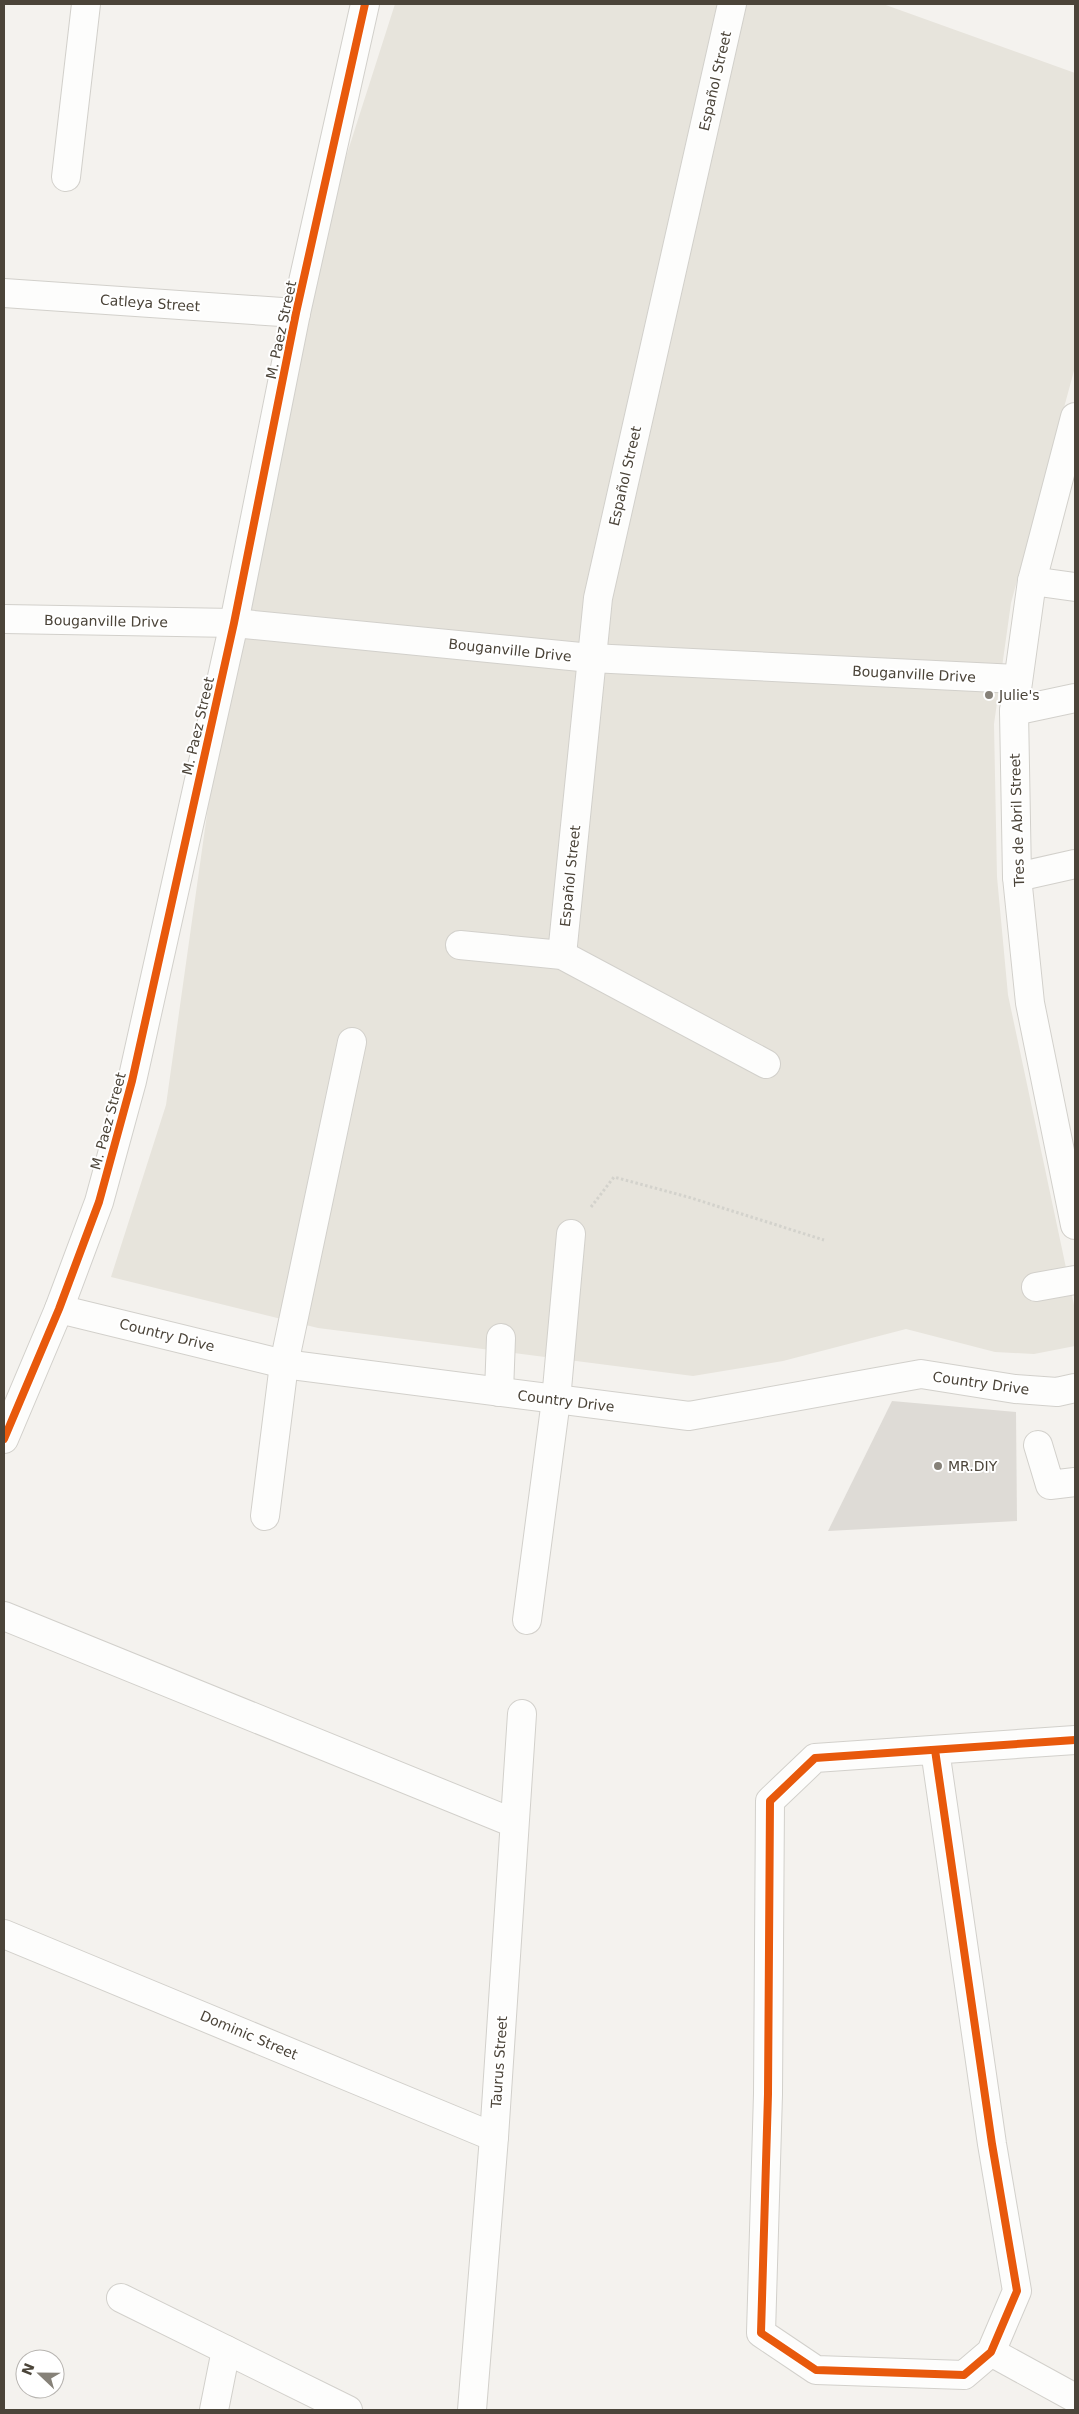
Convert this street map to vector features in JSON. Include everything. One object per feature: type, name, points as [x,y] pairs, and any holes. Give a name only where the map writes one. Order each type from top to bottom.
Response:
[{"type":"street","points":[[66,177],[86,4]]},
{"type":"street","name":"M. Paez Street","points":[[4,1439],[59,1309],[99,1202],[132,1081],[234,623],[296,313],[365,4]]},
{"type":"street","name":"Español Street","points":[[562,955],[598,598],[732,4]]},
{"type":"street","name":"Catleya Street","points":[[4,293],[296,313]]},
{"type":"street","name":"Tres de Abril Street","points":[[1075,417],[1032,581],[1017,678],[1014,711],[1017,877],[1030,1004],[1075,1225]]},
{"type":"street","points":[[1032,581],[1075,587]]},
{"type":"street","name":"Bouganville Drive","points":[[4,618],[234,623],[591,658],[1017,678]]},
{"type":"street","points":[[1014,711],[1075,698]]},
{"type":"street","points":[[1017,877],[1075,864]]},
{"type":"street","points":[[460,945],[562,955],[766,1064]]},
{"type":"street","points":[[265,1516],[284,1364],[352,1042]]},
{"type":"street","points":[[527,1620],[556,1400],[571,1234]]},
{"type":"street","points":[[1036,1287],[1075,1280]]},
{"type":"street","name":"Country Drive","points":[[59,1309],[284,1364],[689,1416],[922,1374],[1015,1389],[1057,1392],[1075,1388]]},
{"type":"street","points":[[499,1392],[501,1338]]},
{"type":"street","points":[[1038,1445],[1050,1485],[1075,1482]]},
{"type":"street","points":[[4,1616],[514,1824]]},
{"type":"street","name":"Taurus Street","points":[[472,2410],[494,2136],[522,1714]]},
{"type":"street","points":[[935,1750],[992,2144],[1017,2290],[991,2352],[964,2375],[816,2370],[761,2333],[768,2094],[770,1801],[814,1758],[1075,1740]]},
{"type":"street","name":"Dominic Street","points":[[4,1934],[494,2136]]},
{"type":"street","points":[[121,2298],[348,2410]]},
{"type":"street","points":[[214,2410],[226,2350]]},
{"type":"street","points":[[991,2352],[1075,2398]]},
{"type":"path","points":[[571,1234],[614,1177],[688,1197],[824,1240]]},
{"type":"shaded area","points":[[395,4],[883,4],[1075,73],[1075,367],[1011,603],[994,724],[997,877],[1008,995],[1075,1310],[1075,1346],[1034,1354],[995,1352],[906,1329],[783,1361],[693,1376],[318,1328],[111,1277],[166,1105],[234,623],[296,313]]},
{"type":"building","name":"MR.DIY","points":[[892,1401],[1016,1412],[1017,1521],[828,1531]]},
{"type":"cycle path","points":[[4,1439],[59,1309],[99,1202],[132,1081],[234,623],[296,313],[365,4]]},
{"type":"cycle path","points":[[935,1750],[992,2144],[1017,2291],[991,2352],[964,2375],[816,2370],[761,2333],[768,2094],[770,1801],[815,1758],[1075,1740]]},
{"type":"place","name":"Julie's","points":[[989,695]]},
{"type":"place","name":"MR.DIY","points":[[938,1466]]}]
